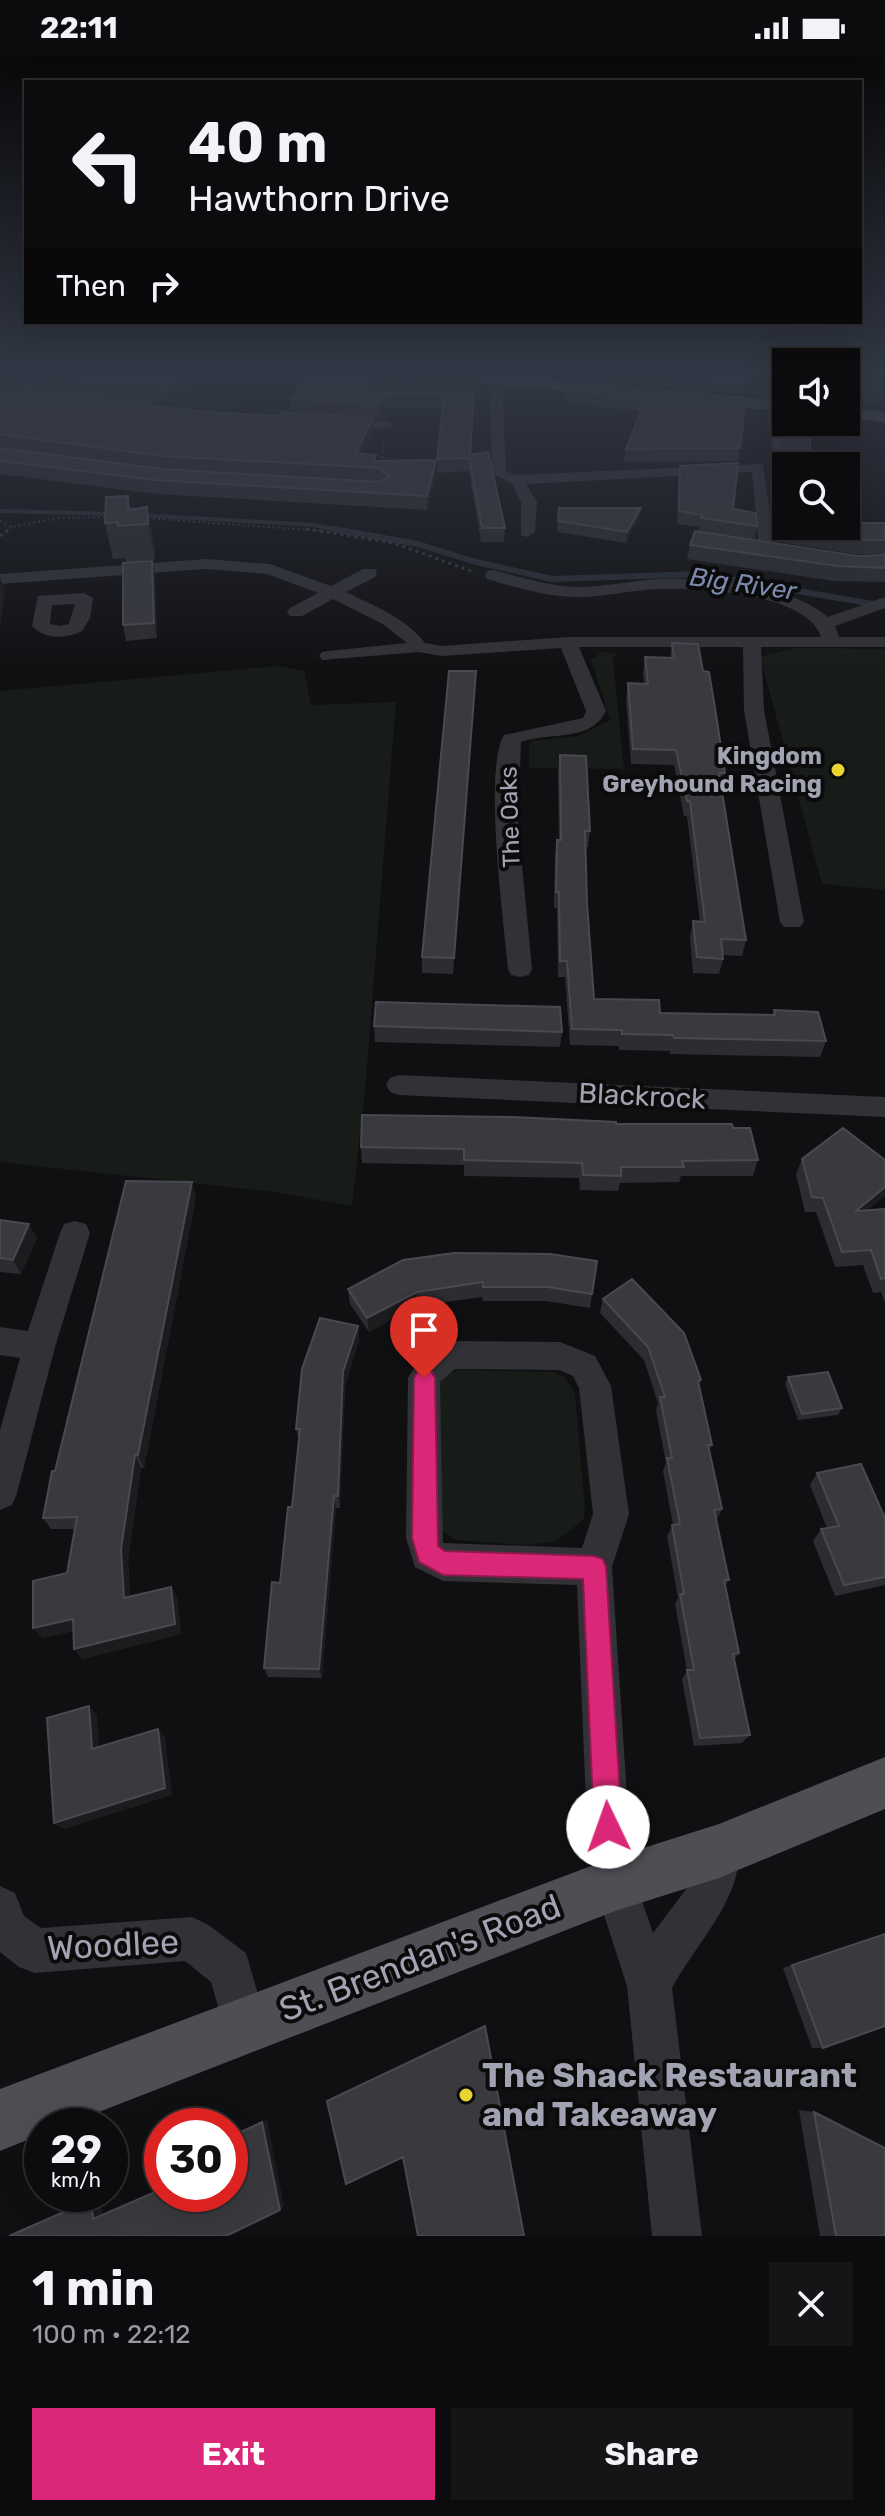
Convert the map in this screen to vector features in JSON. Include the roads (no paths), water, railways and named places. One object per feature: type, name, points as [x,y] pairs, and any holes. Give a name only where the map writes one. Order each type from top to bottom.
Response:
[{"type":"main road","name":"St. Brendan's Road","points":[[0,2120],[615,1884],[719,1851],[885,1783]]},
{"type":"street","points":[[499,470],[504,477],[517,480],[758,470],[768,549]]},
{"type":"street","points":[[517,480],[529,502],[527,532]]},
{"type":"street","points":[[0,579],[238,564],[270,569],[332,592],[389,620],[409,634],[419,647]]},
{"type":"street","points":[[296,612],[369,573]]},
{"type":"street","points":[[67,598],[71,574]]},
{"type":"street","points":[[493,575],[534,587],[575,592],[660,583],[733,589],[777,597],[807,608],[829,632]]},
{"type":"street","points":[[829,632],[878,605]]},
{"type":"street","points":[[328,656],[419,647],[441,651],[568,642],[752,643],[829,632],[885,642]]},
{"type":"street","name":"The Oaks","points":[[520,969],[509,839],[508,757],[511,739],[526,733],[576,728],[591,722],[596,711],[568,642]]},
{"type":"street","points":[[752,643],[754,710],[792,922]]},
{"type":"street","name":"Blackrock","points":[[399,1085],[885,1107]]},
{"type":"street","points":[[0,1493],[39,1347],[75,1233]]},
{"type":"street","points":[[0,1341],[39,1347]]},
{"type":"street","points":[[594,1567],[443,1563],[428,1554],[424,1538],[424,1378],[434,1364],[452,1355],[560,1356],[584,1366],[595,1386],[611,1514],[594,1567],[608,1827],[615,1884],[649,1986],[677,2236]]},
{"type":"street","points":[[649,1986],[671,1944],[709,1894],[719,1851]]},
{"type":"street","name":"Woodlee","points":[[2,1924],[35,1951],[192,1939],[230,1969],[244,2025]]},
{"type":"waterway","points":[[0,511],[117,514]]},
{"type":"waterway","points":[[139,515],[313,525],[341,530]]},
{"type":"waterway","points":[[333,529],[341,530]]},
{"type":"waterway","name":"Big River","points":[[341,530],[418,544],[472,561],[552,579],[700,574],[885,606]]},
{"type":"place","name":"Kingdom Greyhound Racing","points":[[838,770]]},
{"type":"place","name":"The Shack Restaurant and Takeaway","points":[[466,2095]]}]
